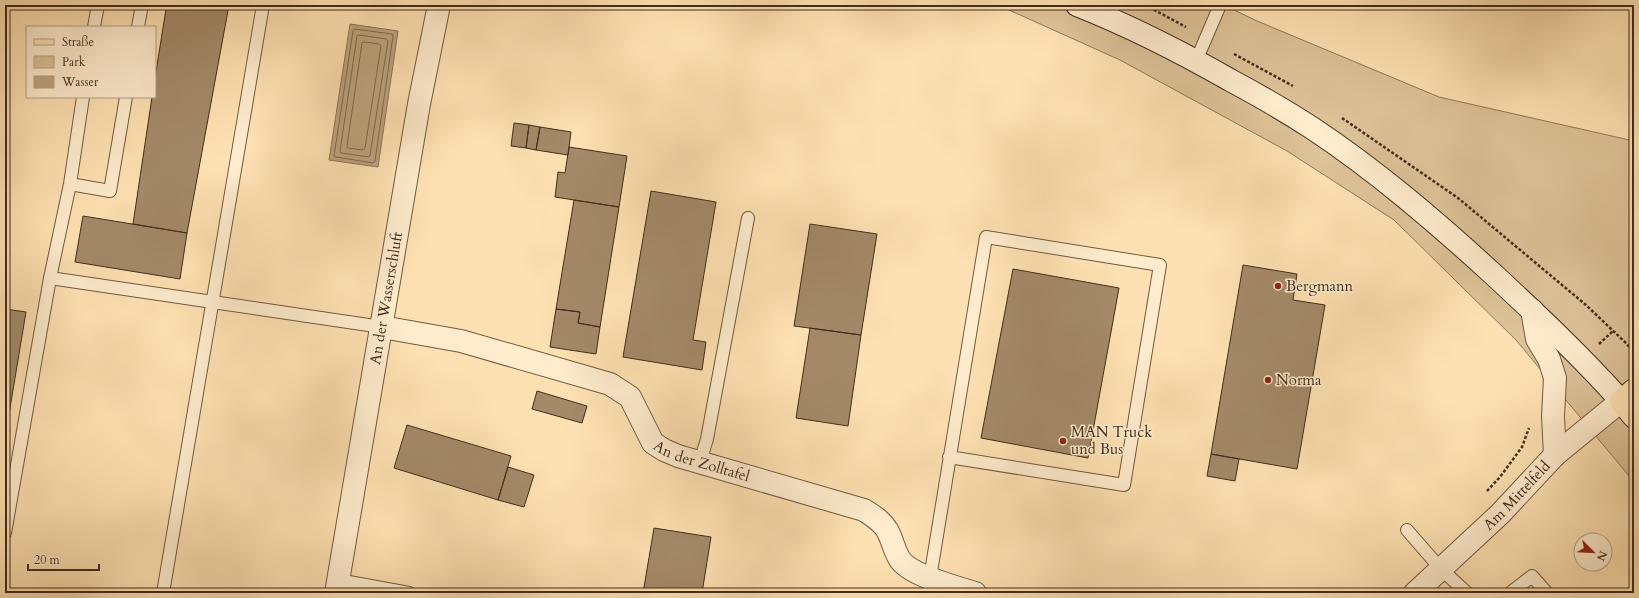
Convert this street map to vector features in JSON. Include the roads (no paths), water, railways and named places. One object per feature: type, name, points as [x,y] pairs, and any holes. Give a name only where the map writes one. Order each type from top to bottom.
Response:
[{"type":"street","name":"An der Wasserschluft","points":[[337,586],[419,104],[439,5]]},
{"type":"street","points":[[1077,5],[1124,25],[1196,61],[1284,110],[1360,163],[1427,216],[1532,310],[1630,402]]},
{"type":"street","points":[[1532,310],[1537,339],[1549,359],[1555,378],[1555,455]]},
{"type":"street","name":"An der Zolltafel","points":[[382,327],[430,334],[462,341],[610,384],[630,397],[653,443],[664,450],[678,456],[864,510],[877,518],[887,530],[902,562],[913,570],[930,578],[975,593]]},
{"type":"street","name":"Am Mittelfeld","points":[[1421,591],[1441,569],[1500,514],[1555,455],[1630,402]]},
{"type":"lane","points":[[94,26],[98,5]]},
{"type":"lane","points":[[138,26],[142,5]]},
{"type":"lane","points":[[163,593],[263,5]]},
{"type":"lane","points":[[1196,61],[1220,5]]},
{"type":"lane","points":[[5,533],[50,278],[70,184],[84,98]]},
{"type":"lane","points":[[70,184],[110,191],[126,98]]},
{"type":"lane","points":[[700,462],[707,439],[748,218]]},
{"type":"lane","points":[[930,578],[949,457],[986,237],[1160,266],[1124,485],[949,457]]},
{"type":"lane","points":[[50,278],[382,327]]},
{"type":"lane","points":[[1407,530],[1441,569],[1467,593]]},
{"type":"lane","points":[[1510,593],[1532,576],[1547,593]]},
{"type":"lane","points":[[337,586],[409,593]]},
{"type":"water","points":[[350,24],[398,31],[378,167],[329,160]]},
{"type":"place","name":"Bergmann","points":[[1278,286]]},
{"type":"place","name":"Norma","points":[[1268,380]]},
{"type":"place","name":"MAN Truck und Bus","points":[[1063,441]]}]
